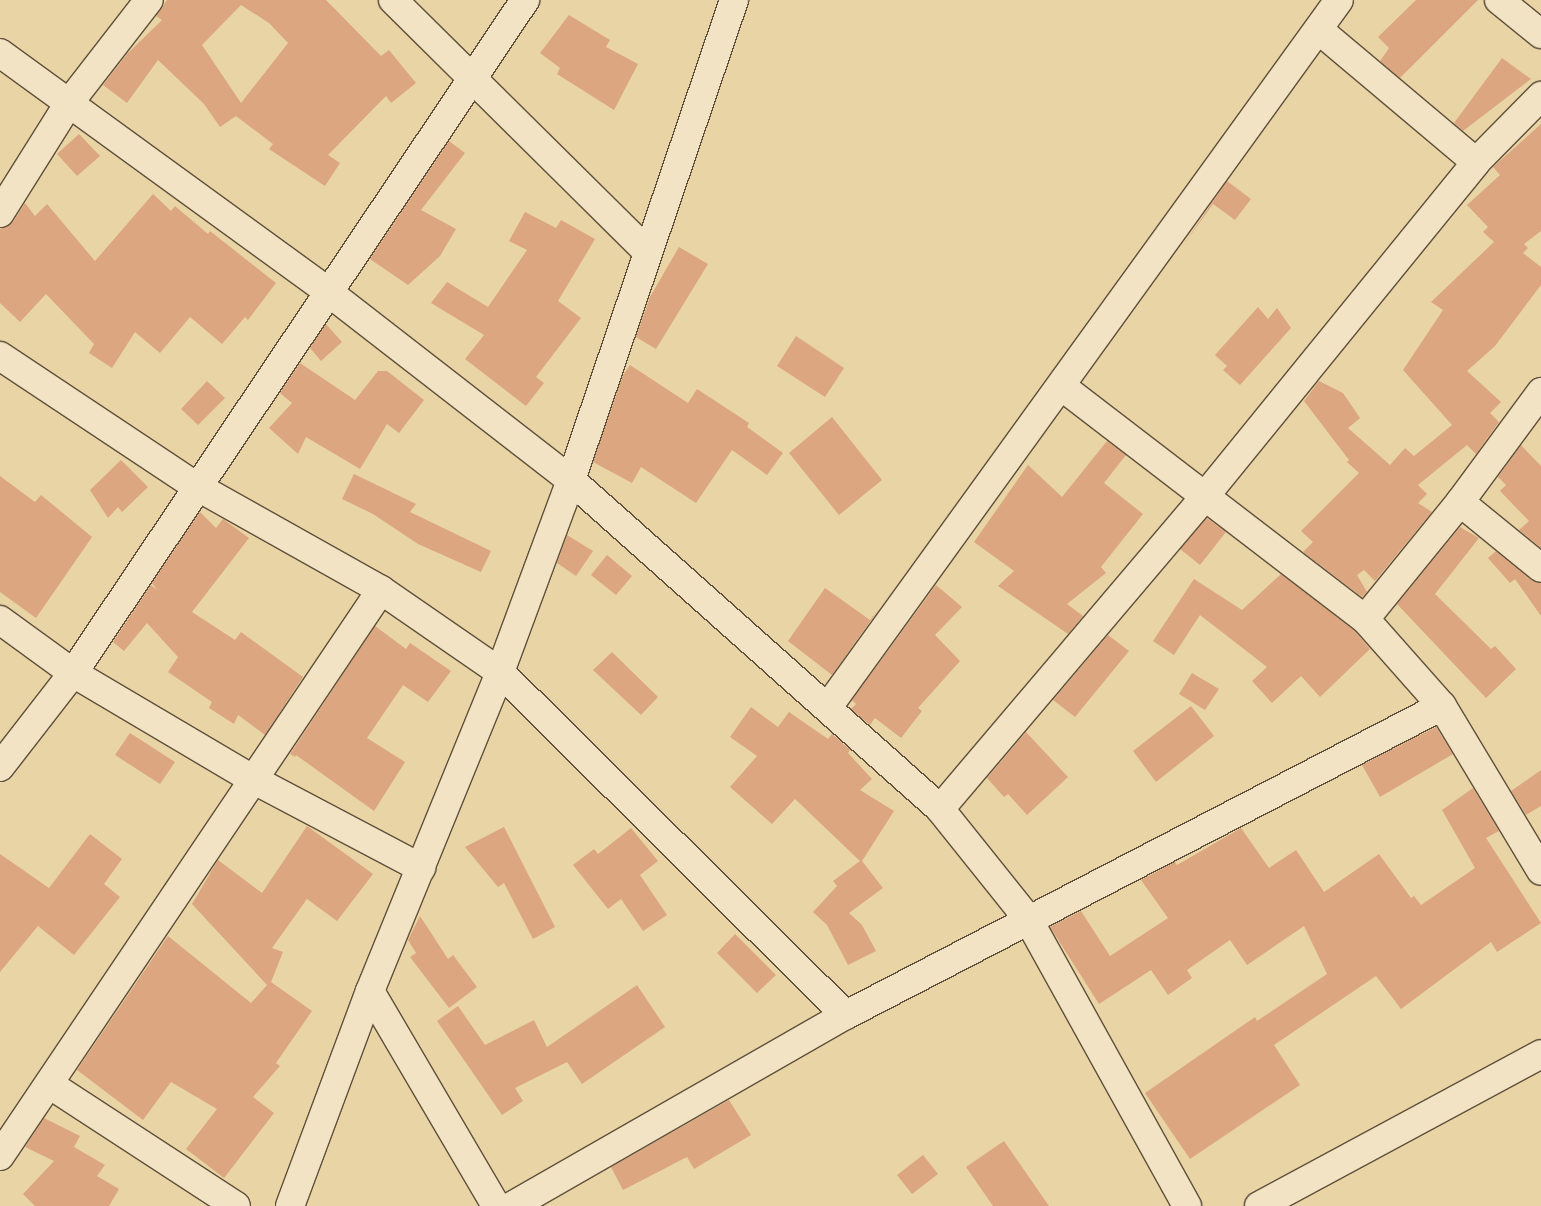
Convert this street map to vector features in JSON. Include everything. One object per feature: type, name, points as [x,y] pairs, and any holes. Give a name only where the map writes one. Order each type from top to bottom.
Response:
[{"type":"street","points":[[0,213],[69,103],[149,0]]},
{"type":"street","points":[[393,0],[472,75],[646,250]]},
{"type":"street","points":[[0,767],[74,673],[196,486],[472,75],[525,0]]},
{"type":"street","points":[[290,1206],[370,991],[500,672],[571,480],[646,250],[734,0]]},
{"type":"street","points":[[828,707],[1339,0]]},
{"type":"street","points":[[1499,0],[1541,34]]},
{"type":"street","points":[[1319,30],[1476,162]]},
{"type":"street","points":[[0,53],[327,291],[571,480],[828,707],[940,809],[1028,919],[1187,1206]]},
{"type":"street","points":[[940,809],[1205,496],[1476,162],[1541,96]]},
{"type":"street","points":[[0,356],[196,486],[381,590],[500,672],[846,1015]]},
{"type":"street","points":[[1061,386],[1365,618],[1442,706],[1541,871]]},
{"type":"street","points":[[1365,618],[1460,502],[1541,392]]},
{"type":"street","points":[[1460,502],[1541,568]]},
{"type":"street","points":[[0,1156],[381,590]]},
{"type":"street","points":[[0,620],[74,673],[254,780],[421,868]]},
{"type":"street","points":[[512,1206],[846,1015],[1442,706]]},
{"type":"street","points":[[370,991],[496,1206]]},
{"type":"street","points":[[1259,1206],[1541,1054]]},
{"type":"street","points":[[49,1084],[236,1206]]},
{"type":"building","points":[[167,0],[326,0],[381,56],[389,50],[416,83],[391,103],[386,96],[328,155],[340,163],[325,186],[269,149],[273,144],[236,116],[220,127],[204,104],[158,60],[127,103],[103,85],[127,54],[162,20],[156,16]],"holes":[[[241,5],[269,23],[288,43],[241,103],[202,45]]]},
{"type":"building","points":[[1416,0],[1478,0],[1400,78],[1380,61],[1389,48],[1378,37]]},
{"type":"building","points":[[569,15],[610,40],[606,47],[638,64],[614,110],[557,74],[560,68],[540,53]]},
{"type":"building","points":[[1502,58],[1531,79],[1463,131],[1454,123]]},
{"type":"building","points":[[1541,124],[1541,231],[1524,244],[1528,248],[1523,253],[1541,267],[1541,285],[1495,346],[1467,371],[1501,402],[1490,413],[1499,422],[1476,454],[1467,445],[1418,485],[1427,494],[1418,503],[1432,512],[1375,581],[1364,570],[1357,575],[1367,592],[1362,597],[1303,552],[1313,542],[1301,531],[1359,473],[1347,462],[1349,460],[1304,401],[1319,381],[1343,393],[1360,418],[1348,428],[1390,465],[1405,448],[1414,456],[1452,425],[1403,370],[1443,310],[1431,302],[1494,242],[1483,232],[1488,227],[1467,205],[1500,175],[1493,167]]},
{"type":"building","points":[[79,134],[100,156],[77,176],[57,154]]},
{"type":"building","points":[[449,141],[465,153],[421,210],[456,229],[440,256],[408,285],[370,259]]},
{"type":"building","points":[[1227,181],[1251,199],[1235,220],[1213,204],[1182,247]]},
{"type":"building","points":[[153,194],[171,211],[175,206],[208,234],[210,231],[276,283],[248,320],[245,317],[222,344],[190,317],[160,353],[135,332],[112,368],[89,353],[94,344],[46,294],[20,322],[0,303],[0,229],[13,222],[25,203],[35,216],[47,204],[95,261]]},
{"type":"building","points":[[525,212],[556,228],[561,220],[595,239],[558,301],[581,318],[536,377],[544,383],[526,406],[465,359],[484,335],[431,303],[447,282],[488,307],[527,250],[509,241]]},
{"type":"building","points":[[679,247],[708,264],[656,349],[636,337],[650,297]]},
{"type":"building","points":[[1258,307],[1268,319],[1277,308],[1291,328],[1240,385],[1223,370],[1227,366],[1215,355]]},
{"type":"building","points":[[326,324],[342,342],[321,361],[310,348]]},
{"type":"building","points":[[796,336],[844,368],[825,397],[777,366]]},
{"type":"building","points":[[300,363],[355,400],[378,371],[387,371],[424,400],[399,433],[387,424],[360,469],[306,437],[298,454],[269,428],[292,403],[280,393]]},
{"type":"building","points":[[630,365],[688,403],[697,389],[749,423],[747,427],[783,453],[767,475],[732,450],[696,503],[641,467],[632,483],[593,462],[623,375]]},
{"type":"building","points":[[207,381],[225,398],[198,425],[181,409]]},
{"type":"building","points":[[832,417],[882,480],[839,515],[789,453]]},
{"type":"building","points":[[1107,441],[1126,455],[1104,483],[1143,514],[1101,567],[1106,573],[1067,604],[1083,616],[1068,634],[998,586],[1014,571],[974,542],[1028,465],[1062,497]]},
{"type":"building","points":[[1521,445],[1541,466],[1541,548],[1519,530],[1529,521],[1500,491],[1506,485],[1498,477]]},
{"type":"building","points":[[121,460],[148,487],[122,512],[118,507],[108,518],[90,490]]},
{"type":"building","points":[[354,474],[416,504],[410,512],[491,551],[481,572],[418,544],[373,514],[342,499]]},
{"type":"building","points":[[0,476],[35,502],[41,495],[92,537],[36,618],[0,592]]},
{"type":"building","points":[[200,512],[216,528],[223,519],[249,538],[192,612],[235,640],[241,632],[303,677],[265,735],[238,715],[234,724],[209,708],[212,702],[168,672],[178,657],[147,623],[124,651],[113,642],[151,585],[157,590],[152,583]]},
{"type":"building","points":[[1207,518],[1226,532],[1200,565],[1180,549]]},
{"type":"building","points":[[1460,527],[1479,538],[1435,594],[1491,649],[1495,646],[1516,669],[1486,698],[1397,604]]},
{"type":"building","points":[[567,535],[593,551],[576,576],[557,563]]},
{"type":"building","points":[[1496,551],[1531,580],[1541,583],[1541,616],[1515,579],[1510,583],[1488,558]]},
{"type":"building","points":[[607,555],[632,576],[616,595],[591,575]]},
{"type":"building","points":[[1281,574],[1354,630],[1370,649],[1320,697],[1301,676],[1272,703],[1252,681],[1267,667],[1200,615],[1174,655],[1153,641],[1194,579],[1242,610]]},
{"type":"building","points":[[936,585],[962,607],[935,635],[960,661],[918,708],[922,711],[901,738],[875,718],[870,725],[851,709],[856,704],[852,700]]},
{"type":"building","points":[[825,588],[870,620],[879,609],[832,675],[788,641]]},
{"type":"building","points":[[375,626],[406,649],[410,643],[451,671],[428,702],[403,685],[367,738],[405,762],[374,811],[296,755],[295,757],[290,754]]},
{"type":"building","points":[[1108,635],[1129,651],[1075,717],[1053,700]]},
{"type":"building","points":[[612,652],[658,697],[641,715],[593,670]]},
{"type":"building","points":[[1192,673],[1219,689],[1205,710],[1179,694]]},
{"type":"building","points":[[1191,706],[1214,736],[1156,782],[1133,751]]},
{"type":"building","points":[[751,707],[778,727],[789,712],[828,739],[832,734],[850,750],[848,753],[872,779],[860,790],[894,811],[862,861],[883,888],[849,913],[862,925],[876,951],[848,965],[827,925],[813,912],[837,886],[833,881],[860,861],[795,799],[772,824],[730,787],[757,756],[730,737]]},
{"type":"building","points":[[1436,727],[1453,754],[1380,797],[1362,765]]},
{"type":"building","points":[[1026,732],[1068,777],[1027,815],[1008,794],[1004,797],[987,778]]},
{"type":"building","points":[[130,733],[175,762],[160,784],[115,755]]},
{"type":"building","points":[[1541,770],[1541,806],[1526,815],[1511,791]]},
{"type":"building","points":[[1473,788],[1499,831],[1486,838],[1541,923],[1497,952],[1491,942],[1401,1009],[1376,976],[1274,1045],[1300,1085],[1190,1159],[1145,1093],[1255,1017],[1257,1021],[1327,974],[1304,926],[1247,965],[1230,940],[1187,970],[1192,978],[1168,995],[1151,970],[1099,1004],[1050,927],[1081,911],[1110,956],[1168,918],[1141,880],[1175,862],[1177,865],[1241,828],[1269,868],[1296,850],[1324,892],[1379,854],[1411,898],[1414,896],[1421,905],[1475,868],[1442,810]]},
{"type":"building","points":[[307,826],[373,874],[337,921],[307,899],[272,948],[283,952],[271,982],[312,1011],[276,1063],[280,1066],[253,1097],[274,1113],[224,1178],[186,1149],[217,1109],[171,1082],[143,1120],[77,1070],[168,936],[251,1003],[267,985],[192,904],[218,860],[262,893]]},
{"type":"building","points":[[504,827],[555,927],[533,939],[504,883],[498,887],[465,847]]},
{"type":"building","points":[[631,828],[658,861],[640,875],[667,915],[643,931],[621,899],[608,909],[573,865],[594,849],[598,854]]},
{"type":"building","points":[[90,834],[122,859],[104,884],[120,897],[74,955],[38,926],[0,972],[0,854],[49,888]]},
{"type":"building","points":[[420,916],[448,959],[453,955],[477,987],[449,1008],[410,957],[416,953],[408,940]]},
{"type":"building","points":[[735,934],[776,975],[757,993],[717,953]]},
{"type":"building","points":[[637,985],[665,1027],[582,1084],[567,1062],[515,1088],[523,1101],[502,1115],[437,1021],[458,1006],[485,1045],[534,1020],[547,1047]]},
{"type":"building","points":[[729,1100],[751,1135],[694,1169],[687,1157],[623,1190],[611,1167]]},
{"type":"building","points":[[44,1118],[80,1136],[74,1147],[105,1165],[97,1176],[119,1189],[109,1206],[35,1206],[23,1194],[54,1161],[25,1147]]},
{"type":"building","points":[[1004,1141],[1049,1206],[993,1206],[966,1167]]},
{"type":"building","points":[[923,1155],[938,1174],[912,1194],[897,1175]]}]
